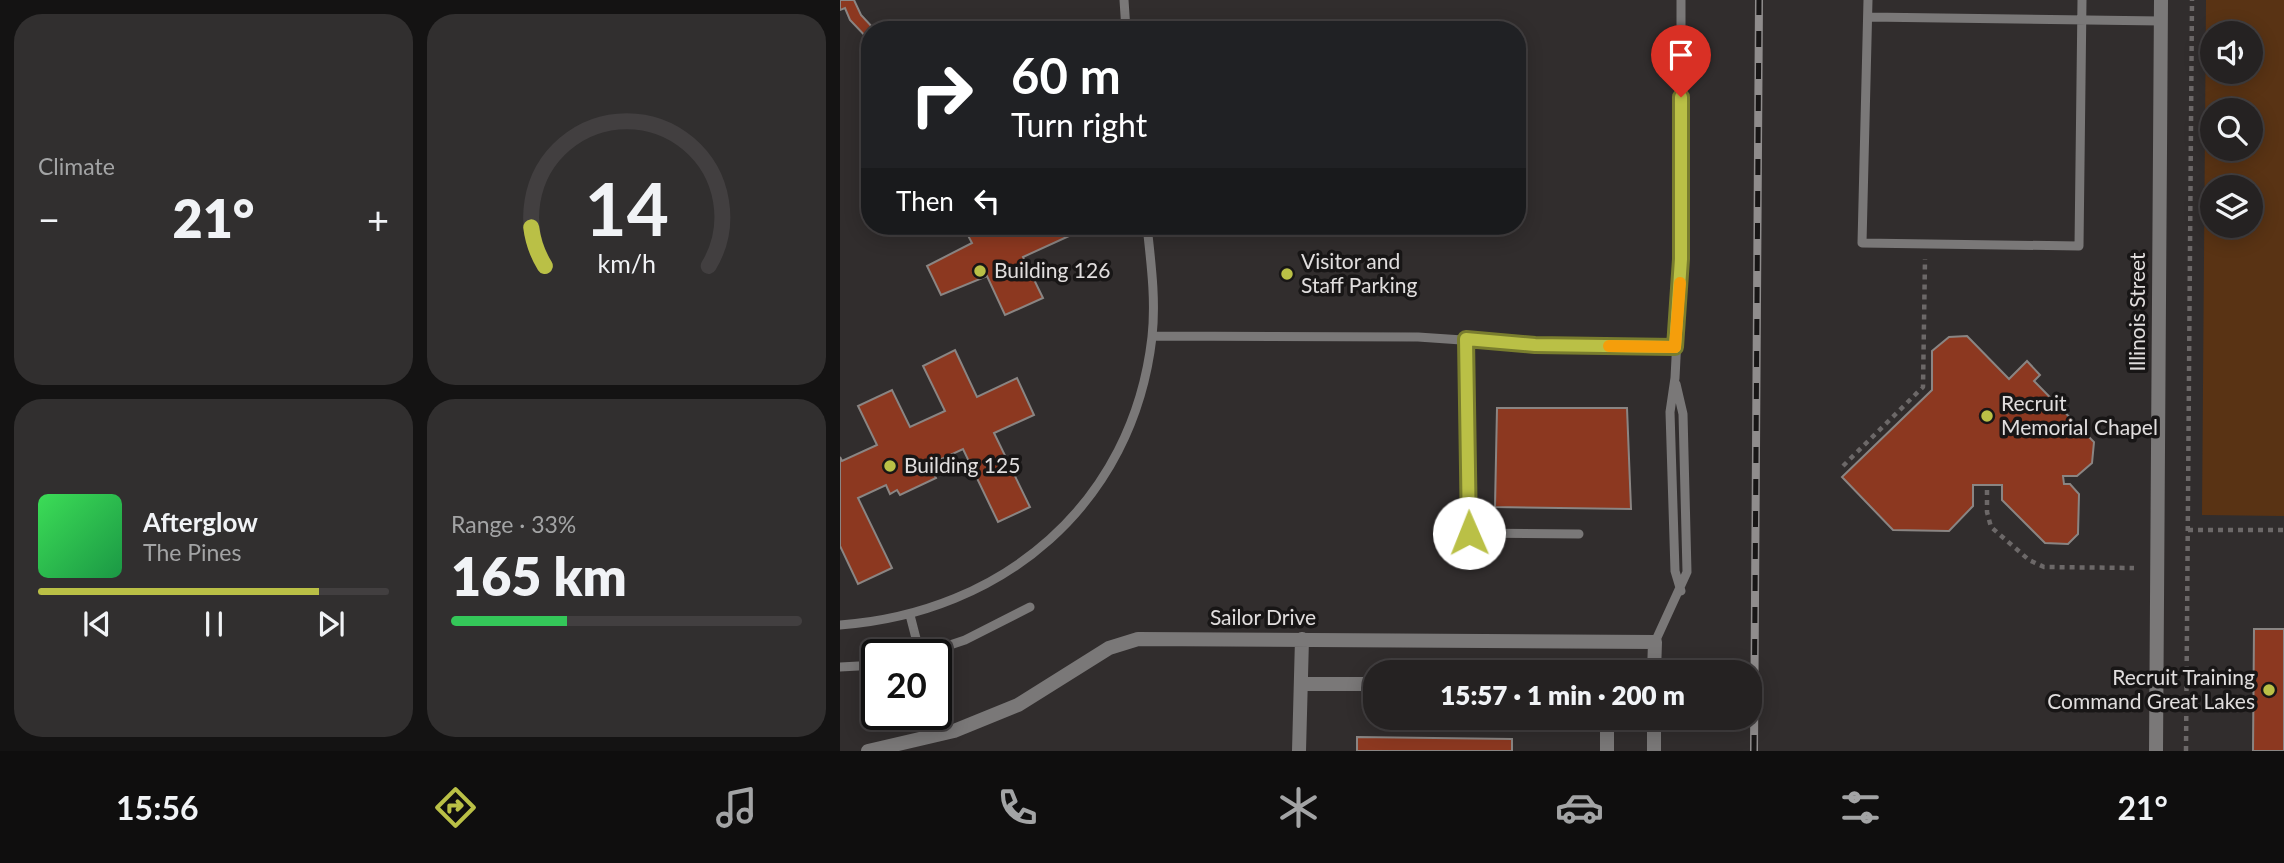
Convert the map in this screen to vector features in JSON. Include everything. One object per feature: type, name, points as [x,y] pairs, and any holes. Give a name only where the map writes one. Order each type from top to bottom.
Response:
[{"type":"street","name":"Illinois Street","points":[[2156,751],[2161,0]]},
{"type":"street","name":"Sailor Drive","points":[[868,751],[891,748],[954,731],[1018,705],[1109,648],[1138,639],[1655,642]]},
{"type":"street","points":[[1299,751],[1302,639]]},
{"type":"street","points":[[1654,660],[1655,642]]},
{"type":"street","points":[[1301,684],[1363,684]]},
{"type":"street","points":[[1607,730],[1607,751]]},
{"type":"street","points":[[1654,730],[1654,751]]},
{"type":"lane","points":[[1124,0],[1125,21]]},
{"type":"lane","points":[[1655,642],[1681,591],[1675,571],[1670,412],[1675,379],[1681,259],[1681,0]]},
{"type":"lane","points":[[1868,0],[1862,243],[2079,246],[2082,0]]},
{"type":"lane","points":[[1868,17],[2161,20]]},
{"type":"lane","points":[[840,625],[910,615],[976,591],[1004,575],[1050,541],[1089,498],[1121,445],[1137,404],[1152,336],[1153,284],[1148,235]]},
{"type":"lane","points":[[1152,336],[1466,339],[1535,345],[1675,347]]},
{"type":"lane","points":[[1466,339],[1469,533],[1579,534]]},
{"type":"lane","points":[[952,644],[1030,607]]},
{"type":"lane","points":[[910,615],[917,639]]},
{"type":"lane","points":[[840,667],[861,666]]},
{"type":"path","points":[[2186,751],[2192,0]]},
{"type":"path","points":[[1843,466],[1923,387],[1925,243]]},
{"type":"path","points":[[1987,490],[1987,512],[1991,527],[2029,560],[2044,567],[2134,568]]},
{"type":"path","points":[[2188,530],[2284,530]]},
{"type":"shaded area","points":[[2206,0],[2284,0],[2284,516],[2202,515],[2204,238],[2263,238],[2263,175],[2205,175],[2205,161],[2263,161],[2263,98],[2205,98],[2205,84],[2263,84],[2263,21],[2206,21]]},
{"type":"building","points":[[840,0],[854,0],[867,21],[861,21],[861,32],[850,20],[845,8],[840,10]]},
{"type":"building","name":"Building 126","points":[[968,235],[1071,235],[1023,257],[1043,298],[1005,315],[987,276],[941,295],[927,266],[972,243]]},
{"type":"building","name":"Recruit Memorial Chapel","points":[[1967,336],[2009,379],[2027,361],[2040,375],[2034,381],[2094,442],[2092,463],[2077,476],[2063,476],[2064,484],[2070,484],[2079,494],[2078,534],[2068,544],[2045,543],[2002,500],[2002,485],[1973,485],[1973,506],[1949,531],[1893,530],[1842,477],[1932,390],[1932,351],[1949,337]]},
{"type":"building","name":"Building 125","points":[[955,350],[977,397],[1017,378],[1034,415],[994,433],[1030,507],[998,522],[963,449],[937,461],[941,470],[934,474],[936,478],[900,495],[897,490],[890,494],[886,485],[858,498],[892,568],[858,584],[840,546],[840,457],[842,461],[877,445],[858,406],[892,390],[910,427],[945,411],[923,366]]},
{"type":"building","points":[[1497,408],[1627,408],[1631,509],[1495,507]]},
{"type":"building","name":"Recruit Training Command Great Lakes","points":[[2254,629],[2284,629],[2284,751],[2253,751]]},
{"type":"building","points":[[1357,737],[1512,739],[1512,751],[1357,751]]},
{"type":"railway","points":[[1754,751],[1759,0]]},
{"type":"slow traffic","points":[[1609,346],[1675,347],[1680,283]]},
{"type":"place","name":"Building 126","points":[[980,271]]},
{"type":"place","name":"Visitor and Staff Parking","points":[[1287,274]]},
{"type":"place","name":"Recruit Memorial Chapel","points":[[1987,416]]},
{"type":"place","name":"Building 125","points":[[890,466]]},
{"type":"place","name":"Recruit Training Command Great Lakes","points":[[2269,690]]},
{"type":"route","points":[[1469,533],[1466,339],[1535,345],[1675,347],[1681,259],[1681,97]]}]
